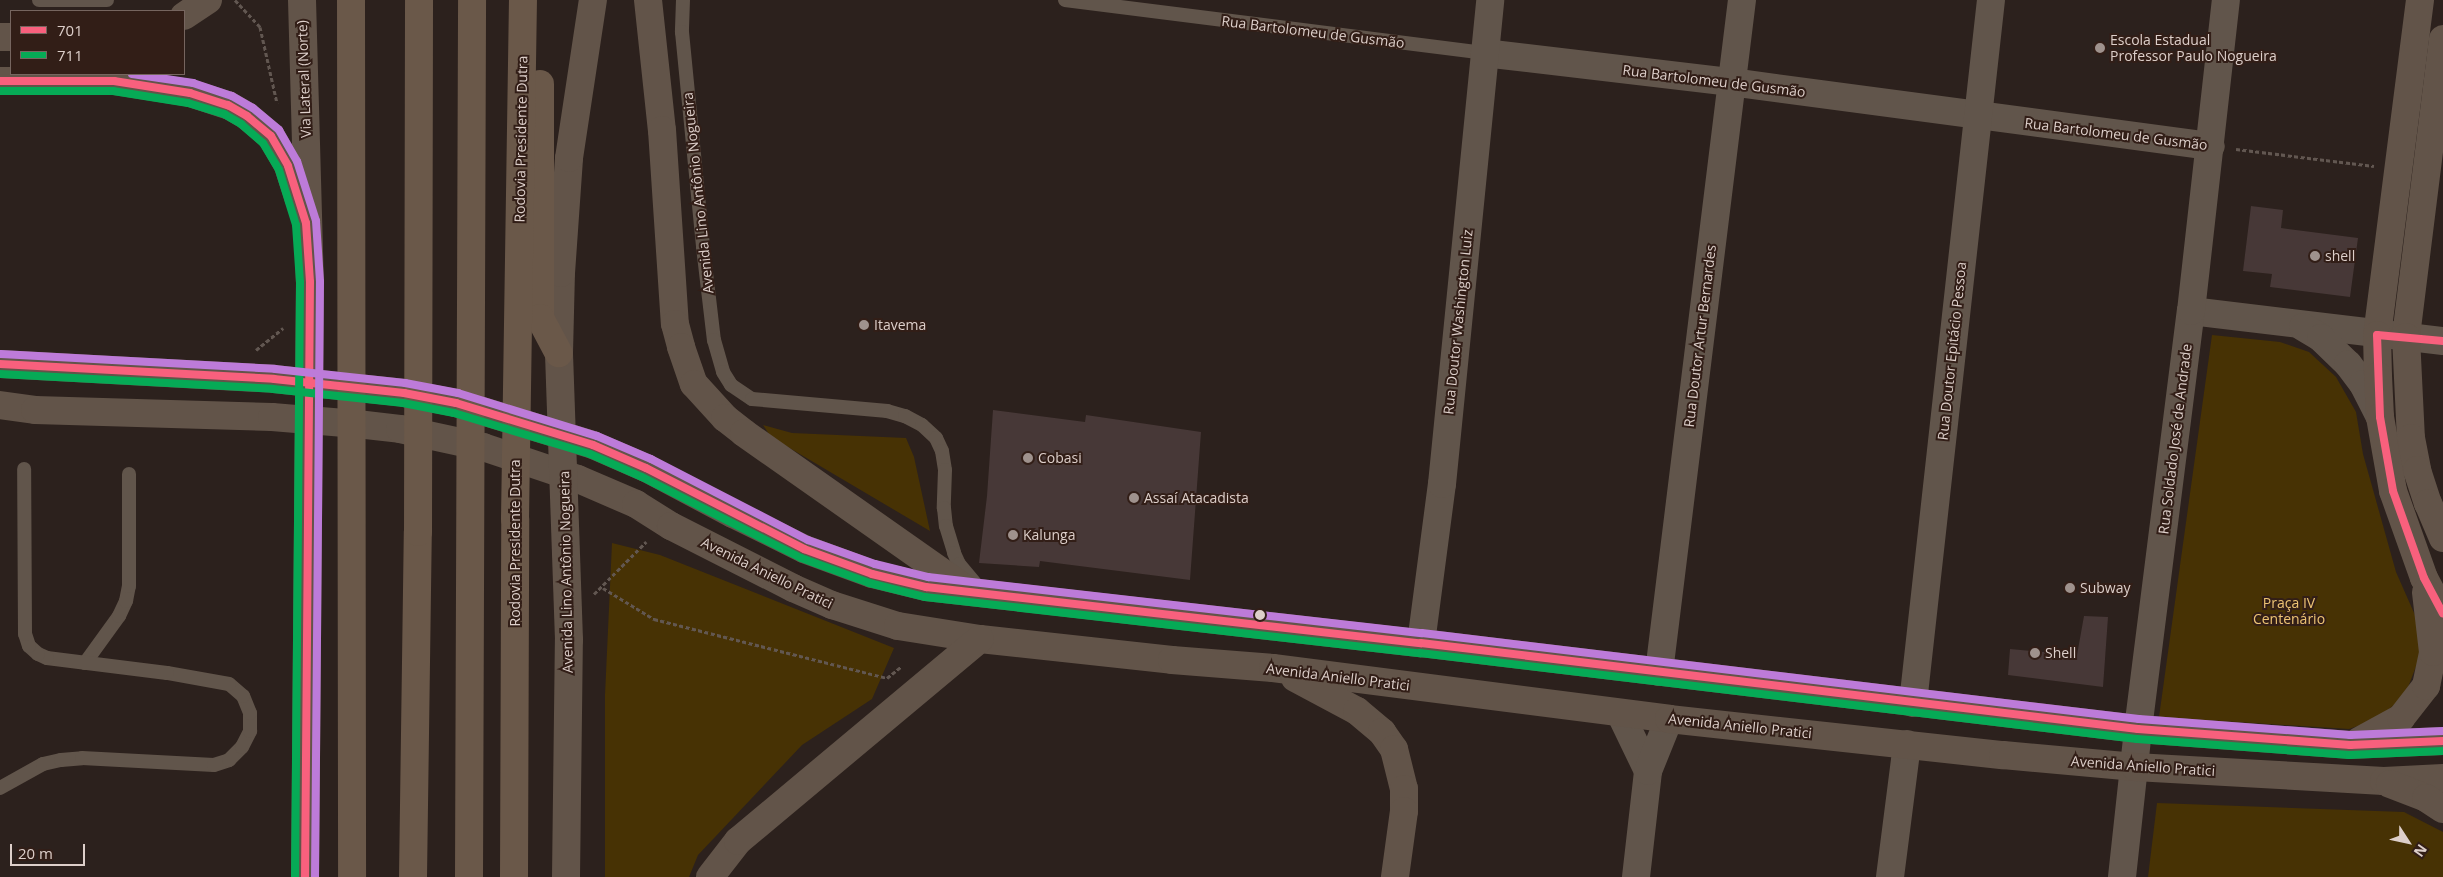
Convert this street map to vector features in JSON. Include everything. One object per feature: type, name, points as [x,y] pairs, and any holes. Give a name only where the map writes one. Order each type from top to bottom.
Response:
[{"type":"highway","points":[[352,0],[352,877]]},
{"type":"highway","points":[[413,877],[418,532],[420,0]]},
{"type":"highway","points":[[469,877],[472,0]]},
{"type":"highway","name":"Rodovia Presidente Dutra","points":[[514,877],[515,519],[523,0]]},
{"type":"highway","points":[[532,0],[540,29],[540,318],[559,353]]},
{"type":"highway","points":[[394,877],[418,532]]},
{"type":"main road","points":[[185,15],[208,0]]},
{"type":"main road","name":"Via Lateral (Norte)","points":[[302,0],[310,282],[304,872]]},
{"type":"main road","name":"Avenida Lino Antônio Nogueira","points":[[566,877],[569,640],[567,519],[559,353],[561,273],[569,158],[593,0]]},
{"type":"main road","points":[[648,0],[662,130],[675,324],[694,384],[725,418],[744,433],[978,594]]},
{"type":"main road","points":[[2420,0],[2377,335],[2380,417],[2393,491],[2424,578],[2443,613]]},
{"type":"main road","points":[[2443,39],[2406,337],[2411,438],[2417,470],[2443,538]]},
{"type":"main road","points":[[0,81],[114,81],[190,93],[228,105],[247,116],[271,136],[288,166],[306,223],[310,282]]},
{"type":"main road","points":[[0,364],[274,379],[404,393],[456,403],[593,445],[646,468],[804,549],[872,574],[926,587],[1420,643],[2138,729],[2350,745],[2443,741]]},
{"type":"main road","points":[[0,404],[35,410]]},
{"type":"main road","points":[[0,413],[35,410]]},
{"type":"main road","name":"Avenida Aniello Pratici","points":[[35,410],[272,418],[400,429],[483,447],[578,479],[636,504],[671,526],[793,588],[832,605],[898,626],[980,639],[1172,660],[1273,668],[1669,719],[2135,767],[2384,781],[2443,778]]},
{"type":"main road","points":[[2350,745],[2401,718],[2426,686],[2433,652],[2424,578]]},
{"type":"main road","points":[[710,877],[738,841],[980,639]]},
{"type":"main road","points":[[1273,668],[1357,711],[1382,732],[1394,749],[1404,788],[1404,811],[1395,877]]},
{"type":"main road","points":[[2384,781],[2426,798],[2443,809]]},
{"type":"street","name":"Rua Doutor Washington Luiz","points":[[1420,643],[1442,484],[1490,0]]},
{"type":"street","name":"Rua Doutor Artur Bernardes","points":[[1659,672],[1742,0]]},
{"type":"street","name":"Rua Doutor Epitácio Pessoa","points":[[1913,703],[1991,0]]},
{"type":"street","name":"Rua Soldado José de Andrade","points":[[2122,877],[2138,729],[2191,311],[2226,0]]},
{"type":"street","name":"Rua Bartolomeu de Gusmão","points":[[1484,54],[1731,82],[2210,146]]},
{"type":"street","points":[[2191,311],[2377,335],[2443,341]]},
{"type":"street","points":[[2297,324],[2322,338],[2348,364],[2363,384],[2380,417]]},
{"type":"street","points":[[1620,712],[1648,771]]},
{"type":"street","points":[[1636,877],[1648,771],[1669,719]]},
{"type":"street","points":[[1890,877],[1907,744]]},
{"type":"lane","points":[[40,0],[107,0]]},
{"type":"lane","name":"Avenida Lino Antônio Nogueira","points":[[683,0],[684,50],[704,257],[714,340],[723,372],[731,385],[752,399],[887,412],[905,416],[922,425],[936,438],[942,451],[945,470],[944,508],[946,526],[959,564],[978,594]]},
{"type":"lane","name":"Rua Bartolomeu de Gusmão","points":[[1065,0],[1484,54]]},
{"type":"lane","points":[[0,788],[43,764],[60,760],[82,758],[214,765],[229,760],[242,747],[250,731],[250,713],[243,696],[229,684],[167,673],[47,658],[38,654],[29,646],[25,634],[24,470]]},
{"type":"lane","points":[[86,663],[119,616],[128,593],[128,474]]},
{"type":"path","points":[[235,0],[260,28],[278,108]]},
{"type":"path","name":"Rua Bartolomeu de Gusmão","points":[[2210,146],[2363,165]]},
{"type":"path","points":[[251,351],[259,350],[284,327]]},
{"type":"path","points":[[643,547],[603,588],[654,619],[887,678],[910,661]]},
{"type":"green space","name":"Praça IV Centenário","points":[[2212,335],[2280,342],[2309,352],[2336,377],[2356,412],[2363,454],[2396,572],[2422,631],[2420,656],[2405,695],[2378,719],[2349,729],[2159,717]]},
{"type":"green space","points":[[763,425],[792,433],[906,438],[914,457],[930,531],[771,437]]},
{"type":"green space","points":[[612,543],[660,555],[894,648],[872,699],[802,745],[698,855],[689,877],[605,877],[605,695]]},
{"type":"green space","points":[[2157,803],[2404,812],[2443,832],[2443,877],[2148,877]]},
{"type":"building","name":"shell","points":[[2251,206],[2283,210],[2281,228],[2358,238],[2350,297],[2270,287],[2272,274],[2243,271]]},
{"type":"building","points":[[993,410],[1085,422],[1086,415],[1201,432],[1190,580],[1040,561],[1039,567],[979,563],[987,496]]},
{"type":"building","name":"Shell","points":[[2084,616],[2108,617],[2103,687],[2008,675],[2010,649],[2077,655]]},
{"type":"transit line","points":[[139,75],[193,83],[232,96],[253,108],[279,130],[297,161],[316,221],[320,282],[315,877]]},
{"type":"transit line","name":"701","points":[[0,81],[114,81],[190,93],[228,105],[247,116],[271,136],[288,166],[306,223],[310,282],[305,877]]},
{"type":"transit line","name":"711","points":[[0,91],[113,91],[188,103],[224,114],[241,124],[263,143],[279,170],[296,225],[300,282],[295,877]]},
{"type":"transit line","name":"701","points":[[2443,341],[2377,335],[2380,417],[2393,491],[2424,578],[2443,613]]},
{"type":"transit line","points":[[1,354],[275,369],[405,383],[458,393],[597,436],[651,459],[808,540],[875,564],[928,577],[1422,633],[2139,719],[2350,735],[2443,731]]},
{"type":"transit line","name":"701","points":[[0,364],[274,379],[404,393],[456,403],[593,445],[646,468],[804,549],[872,574],[926,587],[1421,643],[2138,729],[2350,745],[2443,741]]},
{"type":"transit line","name":"711","points":[[0,374],[273,389],[403,403],[454,413],[590,454],[642,477],[801,558],[869,583],[925,597],[1420,653],[2137,739],[2349,755],[2443,751]]},
{"type":"place","name":"Escola Estadual Professor Paulo Nogueira","points":[[2100,48]]},
{"type":"place","name":"shell","points":[[2315,256]]},
{"type":"place","name":"Itavema","points":[[864,325]]},
{"type":"place","name":"Cobasi","points":[[1028,458]]},
{"type":"place","name":"Assaí Atacadista","points":[[1134,498]]},
{"type":"place","name":"Kalunga","points":[[1013,535]]},
{"type":"place","name":"Subway","points":[[2070,588]]},
{"type":"place","name":"Shell","points":[[2035,653]]}]
